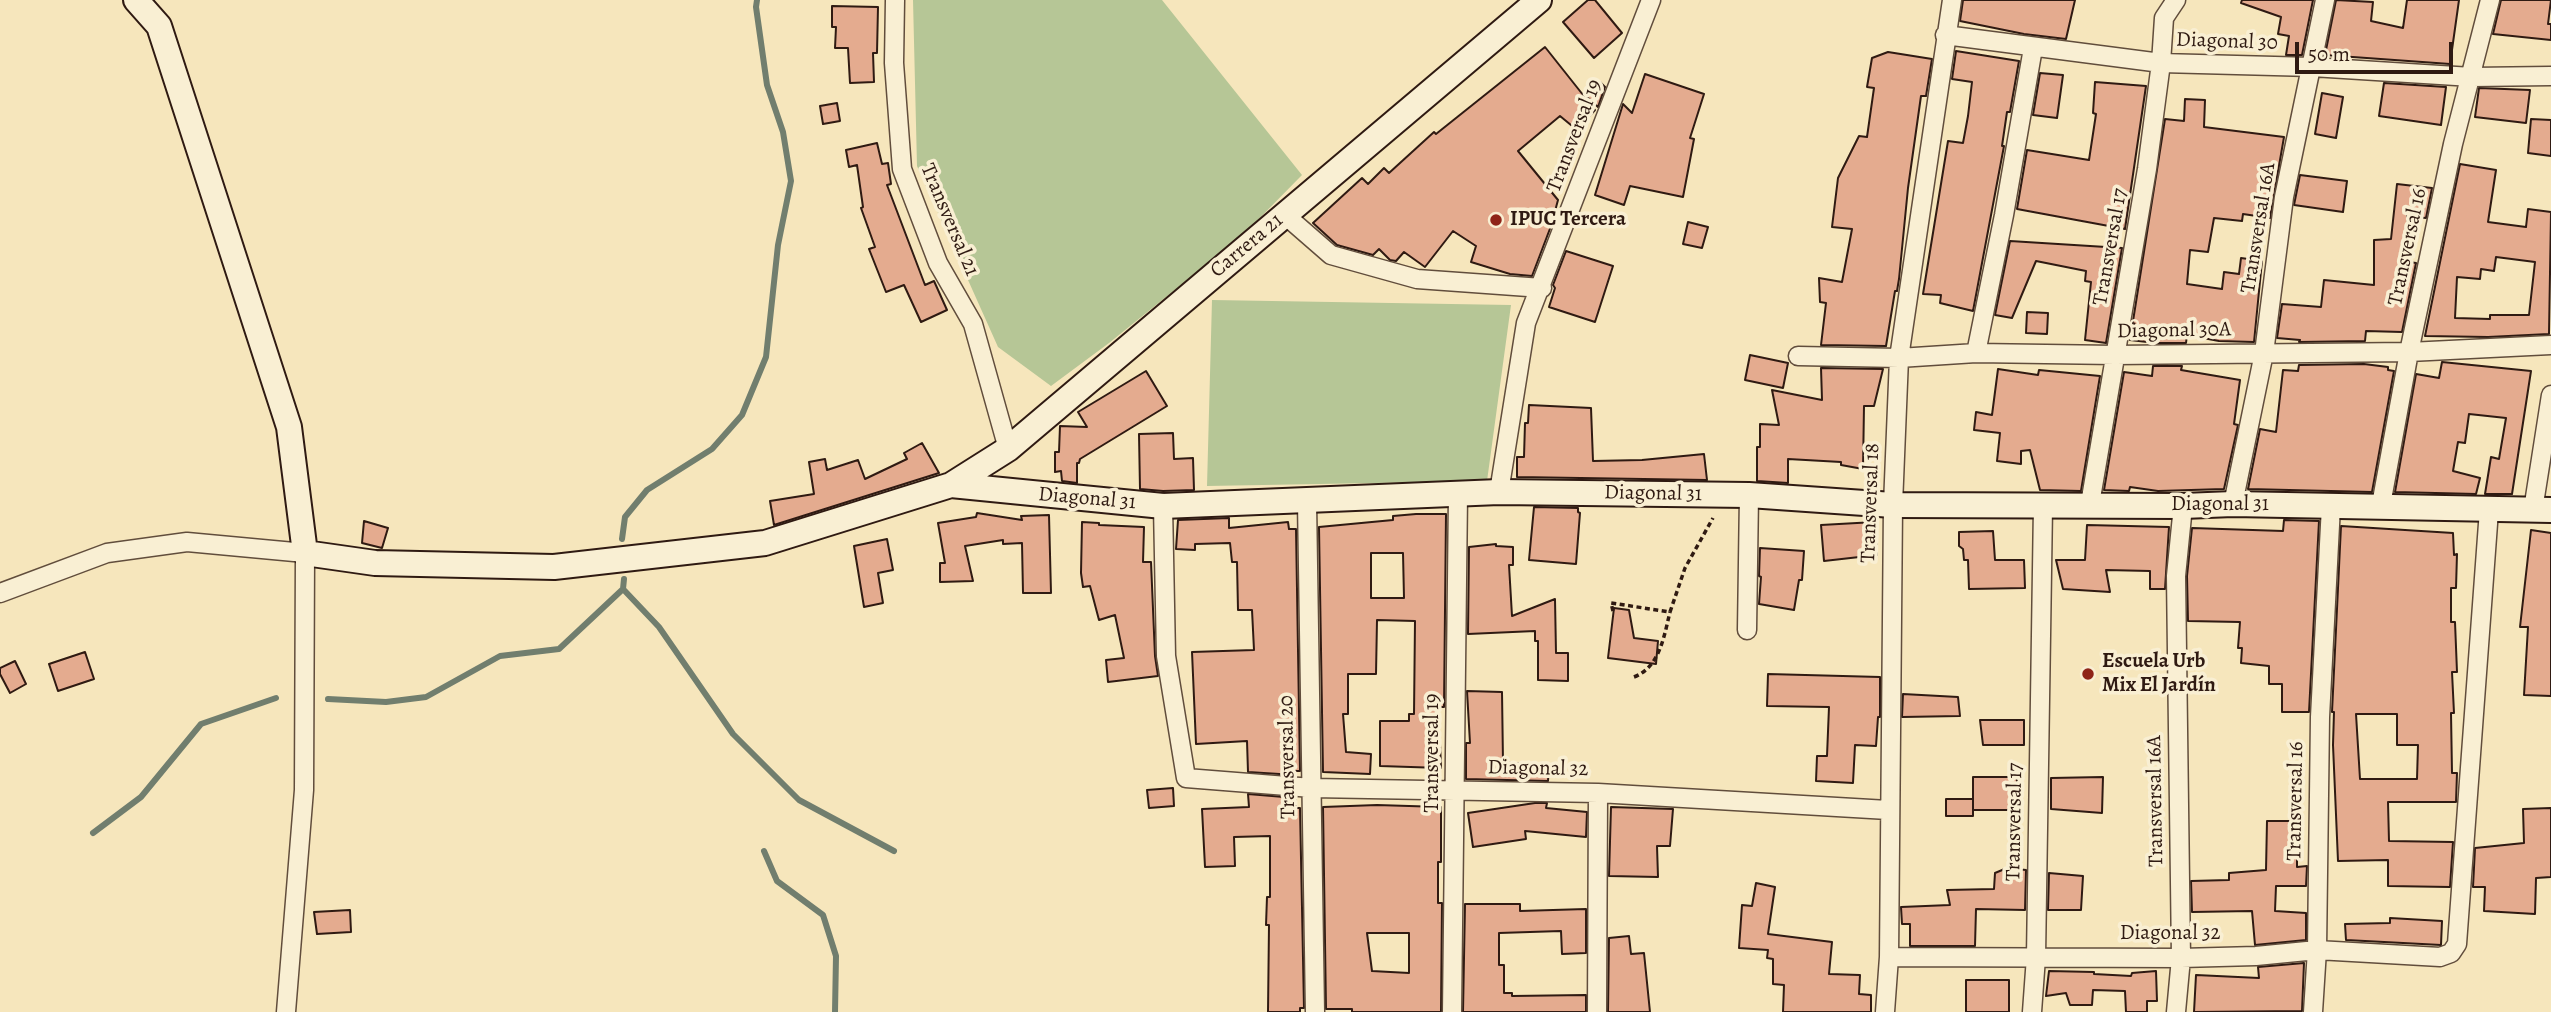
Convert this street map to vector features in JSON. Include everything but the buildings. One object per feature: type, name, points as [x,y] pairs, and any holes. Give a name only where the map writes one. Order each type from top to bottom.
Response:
[{"type":"street","points":[[136,0],[159,26],[289,427],[305,553],[304,790],[286,1012]]},
{"type":"street","name":"Transversal 21","points":[[895,0],[894,63],[902,169],[938,263],[973,324],[1008,449]]},
{"type":"street","name":"Carrera 21","points":[[951,485],[1008,449],[1539,0]]},
{"type":"street","name":"Transversal 19","points":[[1499,492],[1526,323],[1542,288],[1651,0]]},
{"type":"street","name":"Transversal 18","points":[[1885,1012],[1889,957],[1888,810],[1893,505],[1899,358],[1952,0]]},
{"type":"street","name":"Transversal 17","points":[[2091,505],[2147,169],[2164,18],[2176,0]]},
{"type":"street","name":"Transversal 16A","points":[[2233,504],[2264,353],[2284,197],[2325,0]]},
{"type":"street","name":"Transversal 16","points":[[2381,505],[2409,352],[2453,144],[2490,0]]},
{"type":"street","name":"Diagonal 30","points":[[1945,35],[2161,63],[2312,67],[2472,77],[2551,76]]},
{"type":"street","points":[[1976,353],[2004,215],[2032,48]]},
{"type":"street","points":[[1285,215],[1331,256],[1417,279],[1542,288]]},
{"type":"street","name":"Diagonal 30A","points":[[1798,356],[1899,358],[1976,353],[2115,355],[2409,352],[2551,345]]},
{"type":"street","points":[[2542,510],[2551,395]]},
{"type":"street","name":"Diagonal 31","points":[[305,553],[375,563],[554,567],[765,543],[951,485],[1163,506],[1499,492],[1738,495],[1893,505],[2381,505],[2542,510]]},
{"type":"street","name":"Transversal 19","points":[[1452,1012],[1458,494]]},
{"type":"street","points":[[1738,495],[1747,630]]},
{"type":"street","name":"Transversal 20","points":[[1307,502],[1315,1012]]},
{"type":"street","name":"Diagonal 32","points":[[1163,506],[1166,656],[1186,778],[1312,788],[1598,793],[1888,810]]},
{"type":"street","name":"Transversal 17","points":[[2032,1012],[2036,957],[2043,506]]},
{"type":"street","name":"Transversal 16A","points":[[2176,1012],[2181,958],[2176,576],[2183,506]]},
{"type":"street","name":"Transversal 16","points":[[2314,1012],[2320,717],[2331,506]]},
{"type":"street","name":"Diagonal 32","points":[[1889,957],[2181,958],[2256,956],[2317,950],[2440,957],[2451,953],[2457,944],[2489,510]]},
{"type":"street","points":[[0,593],[107,553],[187,541],[305,553]]},
{"type":"street","points":[[1597,1012],[1598,793]]},
{"type":"path","points":[[1634,677],[1644,673],[1661,648],[1685,568],[1738,495]]},
{"type":"path","points":[[1614,611],[1611,603],[1670,612]]},
{"type":"green space","points":[[913,0],[1162,0],[1302,175],[1244,234],[1109,343],[1051,386],[998,347],[917,166]]},
{"type":"green space","points":[[1212,300],[1511,305],[1487,481],[1207,486]]},
{"type":"waterway","points":[[622,539],[625,517],[647,490],[712,449],[742,415],[766,357],[778,245],[791,181],[783,132],[767,85],[757,0]]},
{"type":"waterway","points":[[328,699],[386,702],[426,697],[500,656],[559,649],[623,589],[624,579]]},
{"type":"waterway","points":[[623,589],[659,627],[733,734],[799,800],[894,851]]},
{"type":"waterway","points":[[93,833],[141,797],[201,724],[276,698]]},
{"type":"waterway","points":[[764,851],[777,881],[823,915],[836,956],[835,1012]]},
{"type":"place","name":"IPUC Tercera","points":[[1496,220]]},
{"type":"place","name":"Escuela Urb Mix El Jardín","points":[[2088,674]]}]
